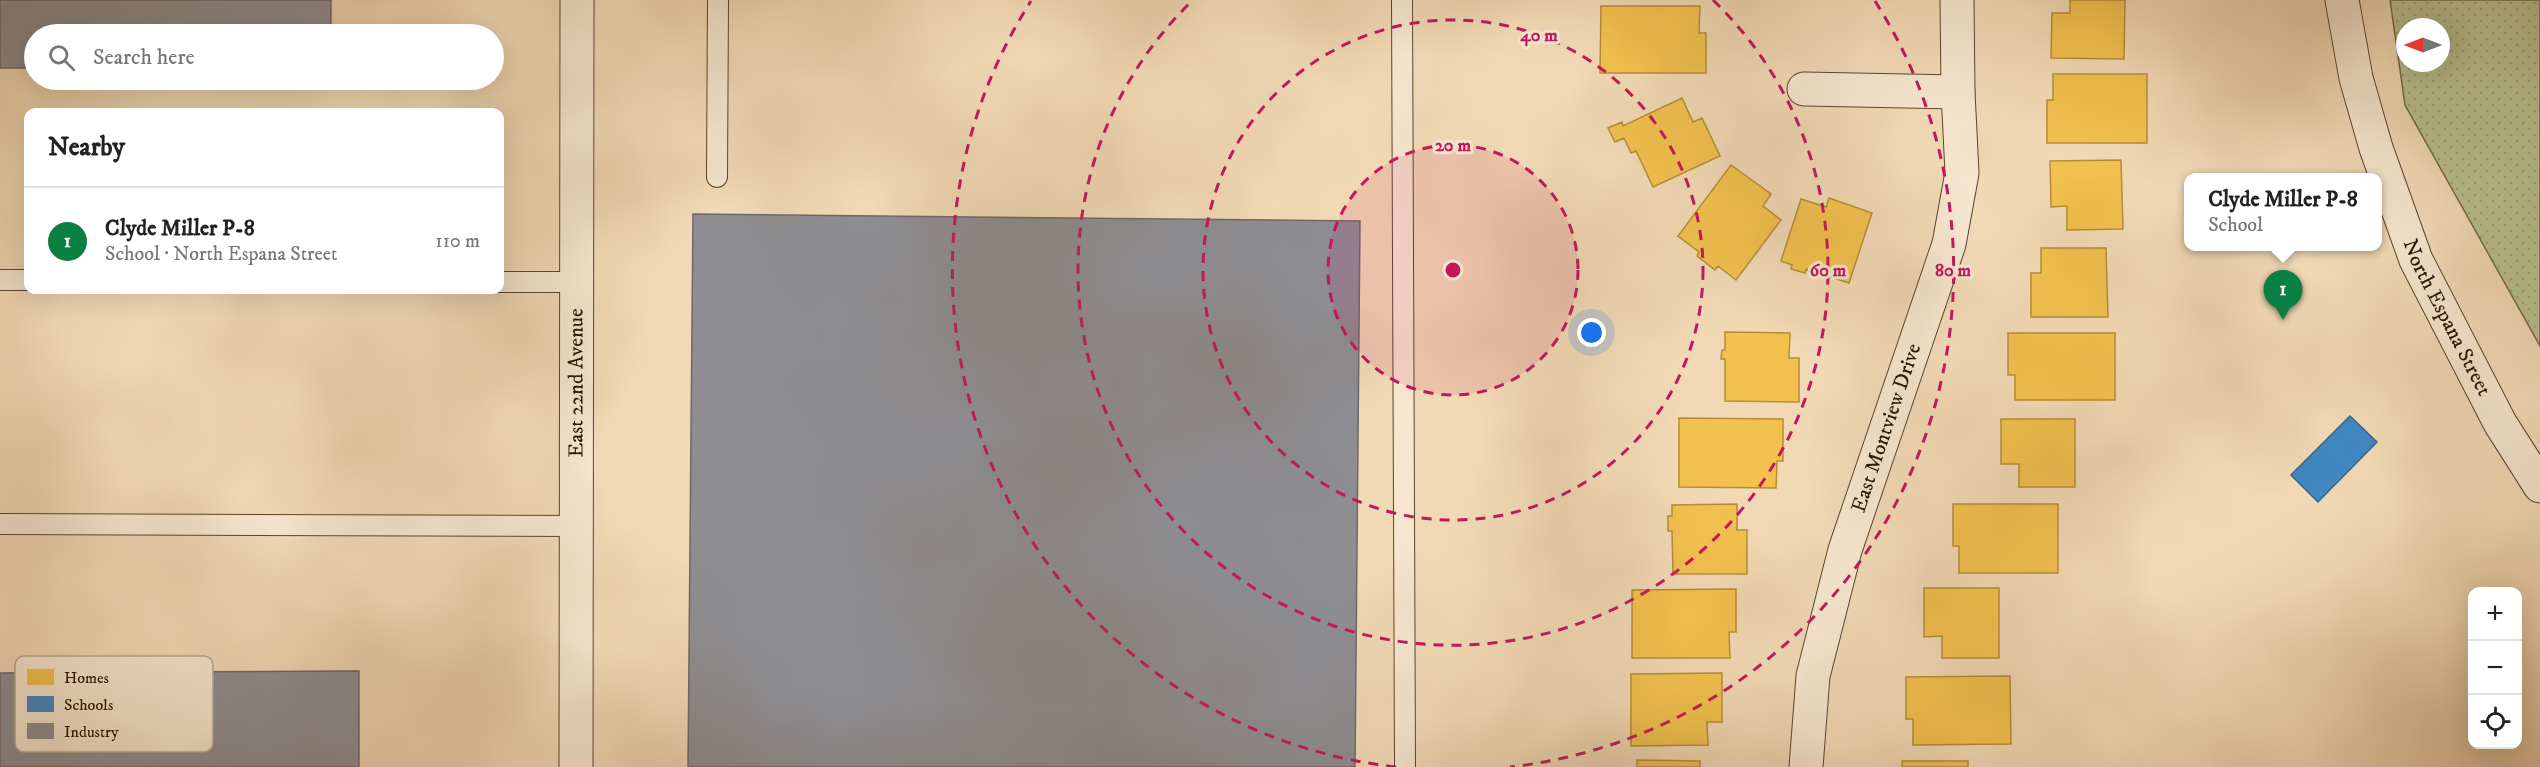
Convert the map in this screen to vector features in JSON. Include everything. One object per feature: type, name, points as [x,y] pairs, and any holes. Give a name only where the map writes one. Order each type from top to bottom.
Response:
[{"type":"street","name":"East 22nd Avenue","points":[[576,767],[577,0]]},
{"type":"street","name":"East Montview Drive","points":[[1806,767],[1813,676],[1845,550],[1949,244],[1962,173],[1957,0]]},
{"type":"street","name":"North Espana Street","points":[[2342,0],[2356,78],[2373,138],[2416,260],[2500,423],[2540,486]]},
{"type":"street","points":[[1804,89],[1958,92]]},
{"type":"lane","points":[[717,177],[718,0]]},
{"type":"lane","points":[[1402,0],[1405,767]]},
{"type":"lane","points":[[0,280],[24,280]]},
{"type":"lane","points":[[504,282],[576,282]]},
{"type":"lane","points":[[0,524],[577,526]]},
{"type":"green space","points":[[2390,0],[2540,0],[2540,346],[2405,105],[2400,72],[2450,72],[2450,18],[2396,18],[2396,42]]},
{"type":"building: Homes","points":[[2070,0],[2125,0],[2124,59],[2051,58],[2052,13],[2070,13]]},
{"type":"building: Homes","points":[[1601,6],[1700,6],[1699,33],[1706,33],[1706,73],[1600,73]]},
{"type":"building: Homes","points":[[2053,74],[2147,74],[2147,143],[2047,143],[2047,100],[2053,100]]},
{"type":"building: Homes","points":[[1682,98],[1693,122],[1702,118],[1720,156],[1653,187],[1636,151],[1631,153],[1624,138],[1615,142],[1608,128],[1622,122],[1623,126]]},
{"type":"building: Homes","points":[[2121,160],[2123,229],[2067,230],[2067,206],[2051,207],[2050,161]]},
{"type":"building: Homes","points":[[1731,165],[1771,194],[1763,206],[1781,220],[1736,280],[1718,266],[1715,270],[1697,256],[1699,252],[1678,236]]},
{"type":"building: Homes","points":[[1829,198],[1872,213],[1849,283],[1806,269],[1805,273],[1791,269],[1792,265],[1781,261],[1801,199],[1826,207]]},
{"type":"building: Homes","points":[[2041,248],[2106,248],[2108,317],[2031,317],[2031,273],[2041,273]]},
{"type":"building: Homes","points":[[1725,332],[1790,333],[1789,358],[1799,358],[1799,402],[1725,401],[1725,359],[1721,359],[1722,350],[1725,350]]},
{"type":"building: Homes","points":[[2008,333],[2115,333],[2115,400],[2015,400],[2015,375],[2008,375]]},
{"type":"building: Homes","points":[[1679,418],[1783,419],[1783,461],[1777,461],[1776,488],[1679,487]]},
{"type":"building: Homes","points":[[2001,419],[2075,419],[2075,487],[2019,487],[2019,464],[2001,464]]},
{"type":"building: Homes","points":[[1737,504],[1737,530],[1747,530],[1747,574],[1673,574],[1672,531],[1668,531],[1668,516],[1672,516],[1672,505]]},
{"type":"building: Homes","points":[[1953,504],[2058,504],[2058,573],[1959,573],[1959,546],[1953,546]]},
{"type":"building: Homes","points":[[1924,588],[1999,588],[1999,658],[1942,658],[1942,636],[1924,637]]},
{"type":"building: Homes","points":[[1736,589],[1736,632],[1729,632],[1730,658],[1632,658],[1632,590]]},
{"type":"building: Homes","points":[[1722,673],[1722,722],[1707,722],[1708,745],[1631,746],[1631,674]]},
{"type":"building: Homes","points":[[2010,676],[2011,744],[1913,745],[1913,719],[1906,719],[1906,677]]},
{"type":"building: Homes","points":[[1637,760],[1700,761],[1700,767],[1637,767]]},
{"type":"building: Homes","points":[[1902,761],[1968,761],[1968,767],[1902,767]]},
{"type":"building: Schools","points":[[2350,416],[2377,442],[2318,502],[2291,475]]},
{"type":"building: Industry","points":[[0,0],[331,0],[331,24],[24,24],[24,68],[0,68]]},
{"type":"building: Industry","points":[[693,214],[1360,221],[1355,767],[688,767]]},
{"type":"building: Industry","points":[[359,671],[359,767],[0,767],[0,673],[15,673],[15,752],[213,752],[213,672]]},
{"type":"place","name":"Clyde Miller P-8","points":[[2283,320]]}]
